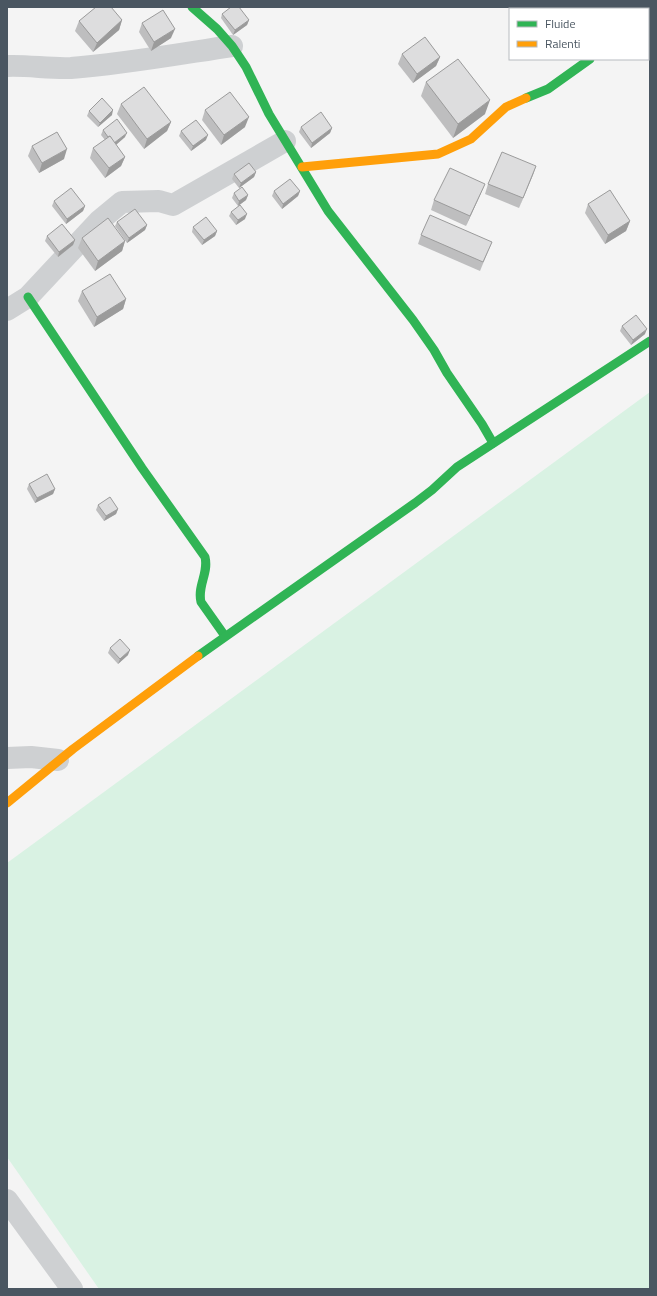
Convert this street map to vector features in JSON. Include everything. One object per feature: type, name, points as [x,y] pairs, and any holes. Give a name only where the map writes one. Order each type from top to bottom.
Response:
[{"type":"street","points":[[192,7],[217,29],[232,46],[246,68],[269,114],[328,211],[434,350],[447,373],[482,424],[493,443]]},
{"type":"street","points":[[7,66],[24,65],[70,68],[153,58],[232,46]]},
{"type":"street","points":[[302,168],[438,154],[471,139],[506,108],[548,89],[589,60]]},
{"type":"street","points":[[7,310],[28,297],[99,221],[122,202],[159,201],[172,205],[285,141]]},
{"type":"street","points":[[28,297],[142,468],[205,557],[208,567],[199,590],[199,596],[201,602],[225,636]]},
{"type":"street","points":[[7,803],[58,760],[225,636],[347,552],[432,490],[457,467],[650,342]]},
{"type":"street","points":[[7,758],[31,757],[58,760]]},
{"type":"street","points":[[7,1200],[72,1289]]},
{"type":"green space","points":[[650,392],[650,1289],[99,1289],[7,1157],[7,863]]},
{"type":"building","points":[[96,7],[111,7],[122,20],[97,43],[79,21]]},
{"type":"building","points":[[231,7],[239,7],[249,20],[235,30],[222,14]]},
{"type":"building","points":[[163,10],[175,29],[154,42],[142,23]]},
{"type":"building","points":[[425,37],[440,57],[417,74],[402,54]]},
{"type":"building","points":[[458,59],[490,100],[458,124],[426,82]]},
{"type":"building","points":[[144,87],[171,122],[147,139],[121,104]]},
{"type":"building","points":[[230,92],[249,117],[224,135],[205,110]]},
{"type":"building","points":[[102,98],[113,110],[100,123],[89,111]]},
{"type":"building","points":[[321,112],[332,128],[312,143],[301,127]]},
{"type":"building","points":[[117,119],[127,133],[114,143],[110,136],[108,137],[103,130]]},
{"type":"building","points":[[196,120],[208,135],[193,146],[181,131]]},
{"type":"building","points":[[57,132],[67,149],[42,163],[32,146]]},
{"type":"building","points":[[110,136],[125,157],[109,168],[93,148]]},
{"type":"building","points":[[502,152],[536,166],[523,198],[488,184]]},
{"type":"building","points":[[249,163],[256,172],[241,183],[234,174]]},
{"type":"building","points":[[450,168],[485,184],[470,216],[434,200]]},
{"type":"building","points":[[290,179],[300,191],[283,204],[274,191]]},
{"type":"building","points":[[242,187],[248,195],[239,201],[234,193]]},
{"type":"building","points":[[71,188],[85,206],[67,219],[54,201]]},
{"type":"building","points":[[610,190],[630,221],[608,235],[588,204]]},
{"type":"building","points":[[240,205],[247,214],[238,220],[231,212]]},
{"type":"building","points":[[135,209],[147,225],[129,238],[117,222]]},
{"type":"building","points":[[430,215],[492,242],[483,262],[421,235]]},
{"type":"building","points":[[206,217],[217,231],[204,240],[193,227]]},
{"type":"building","points":[[108,218],[125,241],[98,261],[82,238]]},
{"type":"building","points":[[62,224],[75,240],[59,252],[47,236]]},
{"type":"building","points":[[110,274],[126,299],[97,317],[82,291]]},
{"type":"building","points":[[636,315],[647,329],[633,340],[622,326]]},
{"type":"building","points":[[47,474],[55,489],[37,498],[29,484]]},
{"type":"building","points":[[110,497],[118,509],[106,516],[98,505]]},
{"type":"building","points":[[120,639],[130,650],[120,659],[110,648]]},
{"type":"traffic: fast","points":[[192,7],[217,29],[232,46],[246,67],[269,114],[328,211],[413,320],[434,350],[447,373],[482,424],[493,443]]},
{"type":"traffic: fast","points":[[526,98],[548,89],[589,60]]},
{"type":"traffic: fast","points":[[28,297],[142,468],[205,557],[206,569],[200,590],[201,602],[225,636]]},
{"type":"traffic: fast","points":[[198,656],[415,503],[457,467],[650,341]]},
{"type":"traffic: slow","points":[[302,167],[438,154],[471,139],[506,107],[526,98]]},
{"type":"traffic: slow","points":[[7,803],[73,749],[198,656]]}]
